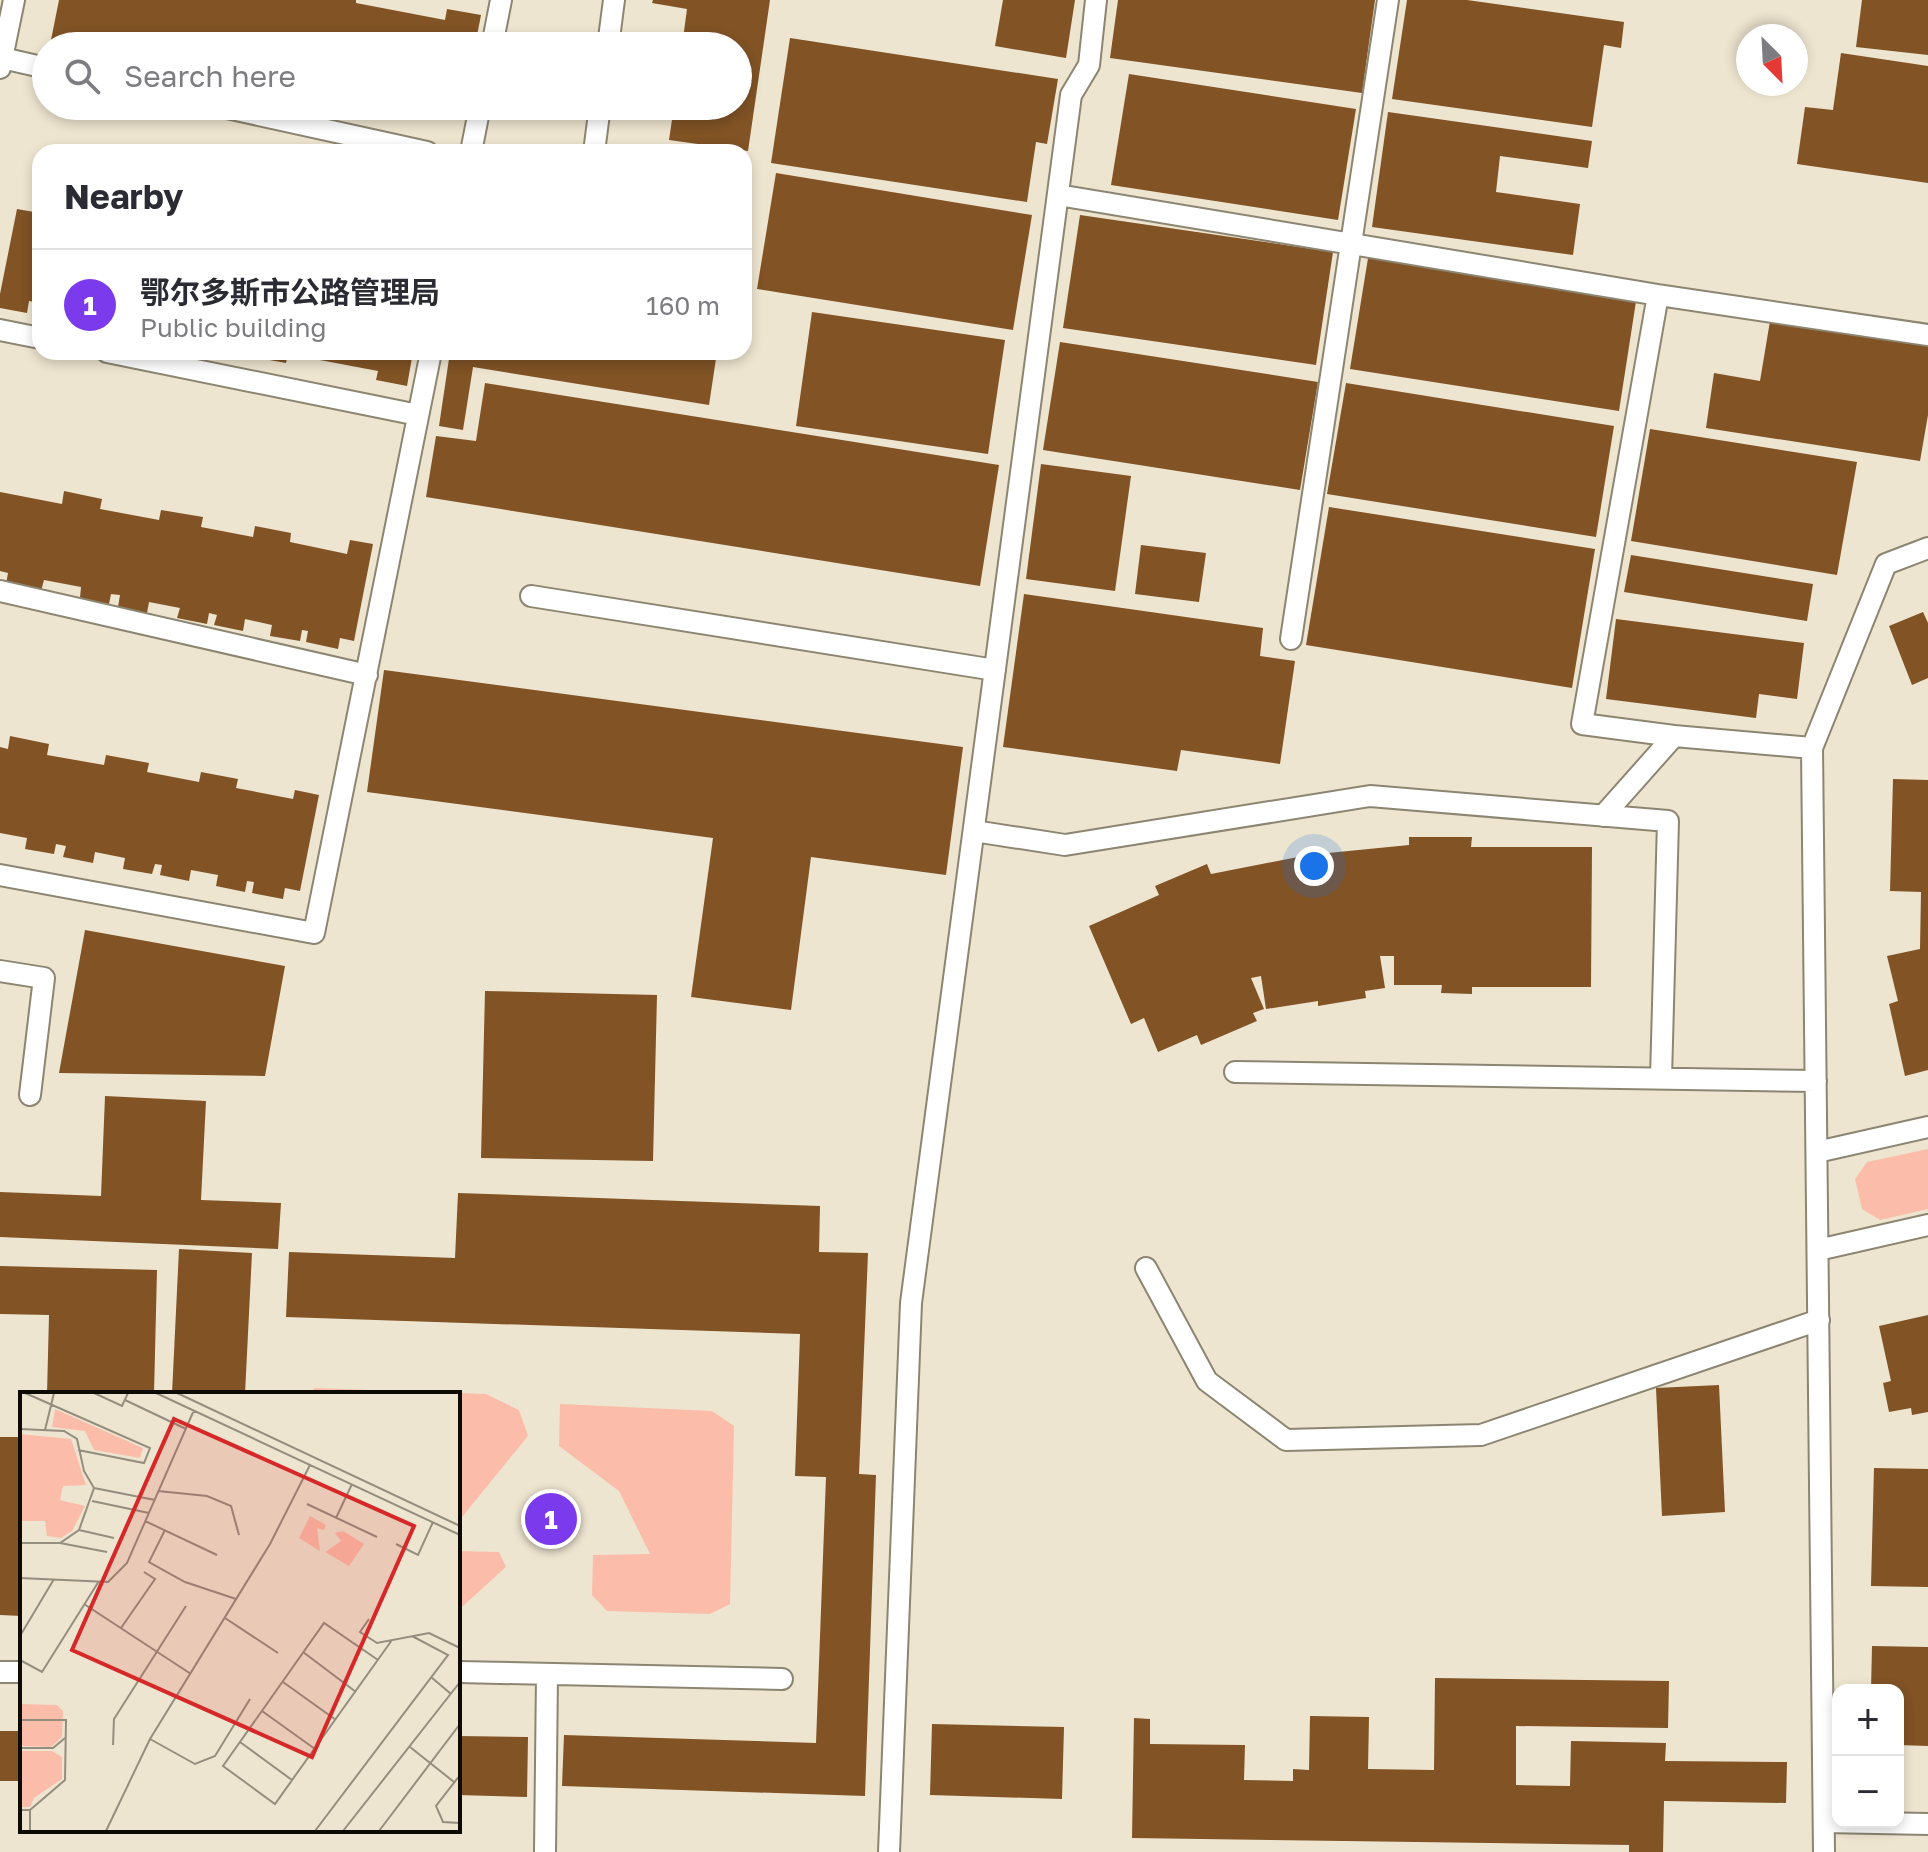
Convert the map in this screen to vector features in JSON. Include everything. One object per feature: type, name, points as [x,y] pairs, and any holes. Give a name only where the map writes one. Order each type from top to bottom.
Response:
[{"type":"lane","points":[[14,0],[1,63],[32,66]]},
{"type":"lane","points":[[495,32],[501,0]]},
{"type":"lane","points":[[610,32],[614,0]]},
{"type":"lane","points":[[889,1852],[911,1303],[1071,95],[1089,65],[1096,0]]},
{"type":"lane","points":[[1291,639],[1388,0]]},
{"type":"lane","points":[[282,120],[391,144]]},
{"type":"lane","points":[[473,144],[477,120]]},
{"type":"lane","points":[[595,144],[598,120]]},
{"type":"lane","points":[[1058,195],[1658,295],[1928,335]]},
{"type":"lane","points":[[1658,295],[1582,724],[1812,748]]},
{"type":"lane","points":[[0,330],[32,336]]},
{"type":"lane","points":[[146,360],[418,415]]},
{"type":"lane","points":[[0,875],[314,933],[429,360]]},
{"type":"lane","points":[[1824,1852],[1812,748],[1886,564],[1928,548]]},
{"type":"lane","points":[[0,591],[367,675]]},
{"type":"lane","points":[[531,596],[995,670]]},
{"type":"lane","points":[[1603,816],[1674,736]]},
{"type":"lane","points":[[974,831],[1065,845],[1370,796],[1668,821],[1661,1078]]},
{"type":"lane","points":[[0,971],[44,978],[30,1095]]},
{"type":"lane","points":[[1235,1072],[1816,1081]]},
{"type":"lane","points":[[1817,1152],[1928,1127]]},
{"type":"lane","points":[[1818,1250],[1928,1225]]},
{"type":"lane","points":[[1146,1268],[1207,1381],[1286,1440],[1481,1435],[1819,1320]]},
{"type":"lane","points":[[460,1672],[782,1679]]},
{"type":"lane","points":[[545,1852],[547,1675]]},
{"type":"lane","points":[[1824,1822],[1928,1824]]},
{"type":"shaded area","points":[[1928,1149],[1928,1209],[1880,1220],[1862,1209],[1855,1179],[1867,1162]]},
{"type":"shaded area","points":[[315,1388],[429,1392],[310,1392]]},
{"type":"shaded area","points":[[460,1393],[486,1394],[519,1410],[528,1436],[460,1520]]},
{"type":"shaded area","points":[[560,1404],[712,1411],[734,1426],[730,1604],[710,1614],[607,1611],[592,1595],[593,1555],[650,1554],[619,1491],[559,1446]]},
{"type":"shaded area","points":[[460,1551],[499,1552],[506,1567],[460,1605]]},
{"type":"building","points":[[59,0],[356,0],[356,3],[445,20],[447,9],[481,15],[478,32],[53,32]]},
{"type":"building","points":[[653,0],[770,0],[749,144],[698,144],[669,140],[672,120],[752,120],[752,32],[684,32],[687,9],[652,3]]},
{"type":"building","points":[[1003,0],[1075,0],[1066,58],[995,46]]},
{"type":"building","points":[[1118,0],[1375,0],[1362,93],[1110,58]]},
{"type":"building","points":[[1407,0],[1467,0],[1624,22],[1621,48],[1604,45],[1592,127],[1392,99]]},
{"type":"building","points":[[1862,0],[1928,0],[1928,55],[1856,47]]},
{"type":"building","points":[[790,38],[1058,79],[1047,144],[1036,142],[1027,202],[771,163]]},
{"type":"building","points":[[1841,53],[1928,66],[1928,183],[1797,164],[1805,107],[1833,110]]},
{"type":"building","points":[[1129,74],[1356,109],[1338,220],[1111,185]]},
{"type":"building","points":[[1388,112],[1592,141],[1588,168],[1500,156],[1496,192],[1580,204],[1573,255],[1372,227]]},
{"type":"building","points":[[776,173],[1032,215],[1013,330],[757,289]]},
{"type":"building","points":[[17,209],[32,212],[32,302],[29,301],[27,313],[0,308]]},
{"type":"building","points":[[1080,215],[1333,252],[1316,365],[1063,328]]},
{"type":"building","points":[[1369,252],[1637,295],[1619,411],[1350,369]]},
{"type":"building","points":[[812,312],[1005,340],[988,454],[796,426]]},
{"type":"building","points":[[1770,321],[1928,346],[1928,415],[1920,461],[1706,428],[1714,373],[1760,381]]},
{"type":"building","points":[[1060,342],[1318,382],[1300,490],[1043,450]]},
{"type":"building","points":[[320,360],[412,360],[407,386],[376,380],[378,371]]},
{"type":"building","points":[[449,360],[716,360],[709,405],[473,367],[463,430],[439,426]]},
{"type":"building","points":[[485,383],[999,465],[980,586],[426,497],[436,436],[476,441]]},
{"type":"building","points":[[1346,383],[1614,426],[1596,537],[1327,494]]},
{"type":"building","points":[[1650,429],[1857,462],[1837,575],[1631,541]]},
{"type":"building","points":[[1041,464],[1131,476],[1115,591],[1026,579]]},
{"type":"building","points":[[64,491],[102,499],[100,509],[159,520],[161,510],[203,517],[201,527],[253,537],[255,526],[291,533],[290,542],[347,554],[350,540],[373,544],[354,641],[340,638],[338,649],[306,642],[308,631],[302,630],[300,641],[270,636],[272,625],[245,619],[243,631],[214,625],[217,615],[209,613],[207,624],[177,618],[180,608],[149,602],[147,613],[118,607],[120,595],[111,594],[109,604],[80,598],[81,587],[44,580],[41,591],[6,584],[8,573],[0,571],[0,492],[62,504]]},
{"type":"building","points":[[1329,507],[1595,549],[1572,688],[1306,645]]},
{"type":"building","points":[[1141,545],[1206,553],[1199,602],[1135,594]]},
{"type":"building","points":[[1631,555],[1813,584],[1807,621],[1624,592]]},
{"type":"building","points":[[1024,594],[1263,628],[1260,656],[1295,661],[1280,764],[1181,750],[1177,771],[1003,747]]},
{"type":"building","points":[[1923,612],[1928,623],[1928,678],[1912,685],[1889,626]]},
{"type":"building","points":[[1616,619],[1804,643],[1797,699],[1759,694],[1756,718],[1606,699]]},
{"type":"building","points":[[384,670],[963,747],[946,875],[811,857],[791,1010],[691,997],[713,838],[367,792]]},
{"type":"building","points":[[10,736],[49,744],[47,755],[104,765],[106,755],[149,763],[147,772],[199,782],[201,772],[238,779],[236,788],[293,799],[295,790],[319,795],[300,891],[285,888],[283,899],[252,893],[254,882],[247,881],[245,892],[216,886],[218,875],[191,870],[189,881],[160,875],[162,865],[155,864],[152,874],[123,869],[125,858],[95,852],[93,863],[63,857],[66,846],[56,844],[54,854],[25,849],[27,838],[0,833],[0,747],[8,749]]},
{"type":"building","points":[[1893,779],[1928,780],[1928,1070],[1905,1076],[1889,1004],[1898,1001],[1887,956],[1920,949],[1921,892],[1890,891]]},
{"type":"building","points":[[1409,837],[1472,837],[1471,847],[1592,847],[1591,987],[1472,987],[1472,994],[1441,993],[1442,985],[1394,985],[1394,956],[1380,956],[1385,988],[1365,991],[1366,998],[1318,1006],[1318,1001],[1266,1009],[1261,976],[1251,978],[1264,1009],[1253,1013],[1257,1021],[1201,1045],[1197,1035],[1158,1052],[1144,1018],[1131,1024],[1089,926],[1159,895],[1155,886],[1207,864],[1211,874],[1308,855],[1409,845]]},
{"type":"building","points":[[85,930],[285,966],[265,1076],[59,1073]]},
{"type":"building","points":[[485,991],[657,995],[653,1161],[481,1158]]},
{"type":"building","points":[[105,1096],[206,1101],[201,1200],[281,1203],[278,1249],[0,1237],[0,1192],[101,1196]]},
{"type":"building","points":[[458,1193],[820,1206],[819,1252],[868,1253],[859,1474],[876,1475],[865,1796],[562,1786],[564,1735],[816,1743],[826,1477],[795,1476],[800,1334],[286,1317],[289,1252],[455,1258]]},
{"type":"building","points":[[179,1249],[252,1253],[245,1392],[172,1392]]},
{"type":"building","points":[[0,1266],[157,1270],[154,1392],[47,1392],[49,1315],[0,1314]]},
{"type":"building","points":[[1928,1315],[1928,1412],[1912,1415],[1911,1408],[1889,1412],[1883,1383],[1891,1381],[1879,1326]]},
{"type":"building","points":[[1719,1385],[1725,1512],[1662,1516],[1656,1388]]},
{"type":"building","points":[[0,1437],[20,1437],[20,1616],[0,1615]]},
{"type":"building","points":[[1874,1468],[1928,1469],[1928,1587],[1871,1586]]},
{"type":"building","points":[[1872,1646],[1928,1647],[1928,1746],[1904,1745],[1904,1684],[1871,1684]]},
{"type":"building","points":[[1435,1678],[1669,1681],[1668,1728],[1516,1726],[1516,1785],[1570,1786],[1571,1741],[1666,1743],[1665,1761],[1787,1762],[1786,1803],[1664,1801],[1663,1852],[1629,1852],[1629,1845],[1132,1838],[1134,1718],[1150,1719],[1150,1744],[1245,1745],[1244,1780],[1293,1781],[1293,1769],[1309,1770],[1310,1716],[1369,1717],[1368,1769],[1434,1770]]},
{"type":"building","points":[[932,1724],[1064,1727],[1062,1799],[930,1795]]},
{"type":"building","points":[[0,1731],[20,1731],[20,1781],[0,1781]]},
{"type":"building","points":[[460,1736],[528,1737],[527,1797],[460,1795]]},
{"type":"place","name":"鄂尔多斯市公路管理局","points":[[551,1519]]}]
